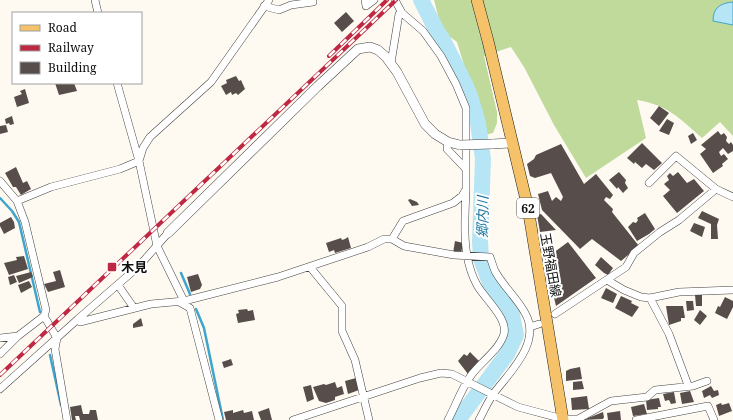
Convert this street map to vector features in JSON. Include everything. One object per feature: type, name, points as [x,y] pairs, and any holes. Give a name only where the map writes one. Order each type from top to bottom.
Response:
[{"type":"main road","name":"玉野福田線","points":[[477,0],[528,208],[563,420]]},
{"type":"street","points":[[95,0],[98,12]]},
{"type":"street","points":[[139,161],[143,148],[150,137],[211,82],[269,0]]},
{"type":"street","points":[[365,0],[366,6],[374,0]]},
{"type":"street","points":[[395,0],[402,13],[423,31],[440,56],[456,84],[466,108],[466,205],[470,272],[478,287],[502,318],[504,332],[502,339],[494,350],[472,375],[471,383],[448,420]]},
{"type":"street","points":[[264,6],[279,10],[291,5],[313,2]]},
{"type":"street","points":[[391,63],[397,22],[399,14],[402,13]]},
{"type":"street","points":[[0,389],[139,266],[168,233],[318,86],[358,49],[370,47],[378,50],[386,57],[391,63],[426,124],[435,134],[448,142],[460,145],[512,143]]},
{"type":"street","points":[[117,84],[139,161],[157,246],[181,301],[190,308],[219,420]]},
{"type":"street","points":[[448,142],[447,149],[466,169]]},
{"type":"street","points":[[649,182],[676,156],[716,189],[733,197]]},
{"type":"street","points":[[16,201],[52,187],[120,169],[139,161]]},
{"type":"street","points":[[0,180],[16,201],[25,222],[41,283],[46,310],[44,316],[18,336],[0,354]]},
{"type":"street","points":[[392,239],[403,221],[453,202],[462,196],[466,189]]},
{"type":"street","points":[[555,314],[626,267],[634,253],[660,232],[679,220],[716,189]]},
{"type":"street","points":[[453,202],[466,205]]},
{"type":"street","points":[[78,319],[80,322],[151,304],[181,301],[278,277],[368,247],[384,239],[392,239],[404,246],[454,256],[490,257],[495,271],[526,314],[530,327],[529,340],[526,349],[513,370],[492,393],[479,420]]},
{"type":"street","points":[[310,267],[342,306],[342,331],[355,360],[369,420]]},
{"type":"street","points":[[607,280],[624,290],[641,297],[650,298],[679,292],[733,290]]},
{"type":"street","points":[[118,285],[134,308]]},
{"type":"street","points":[[650,298],[668,334],[688,385]]},
{"type":"street","points":[[44,316],[57,338],[55,349],[67,420]]},
{"type":"street","points":[[530,327],[539,324]]},
{"type":"street","points":[[0,338],[18,336]]},
{"type":"street","points":[[293,420],[363,396],[441,373],[452,374],[518,407],[563,420],[578,419],[611,401],[646,397],[655,390],[688,385],[694,386],[707,381]]},
{"type":"street","points":[[636,420],[708,406],[714,420]]},
{"type":"green space","points":[[434,0],[733,0],[733,136],[720,122],[702,138],[672,113],[657,105],[637,100],[646,138],[586,178],[554,125],[524,67],[511,47],[484,56],[497,112],[497,123],[493,133],[485,135],[457,42],[446,34],[440,23]]},
{"type":"water","points":[[733,2],[733,25],[713,21],[714,12],[718,7],[725,3]]},
{"type":"building","points":[[346,12],[354,21],[342,32],[334,23]]},
{"type":"building","points":[[236,76],[239,81],[241,80],[245,89],[238,95],[236,93],[232,95],[231,92],[226,95],[221,86],[227,83],[226,80]]},
{"type":"building","points":[[55,84],[74,84],[77,91],[59,95]]},
{"type":"building","points":[[25,89],[29,103],[17,107],[14,97],[22,94],[20,91]]},
{"type":"building","points":[[659,106],[669,113],[659,126],[650,118]]},
{"type":"building","points":[[12,116],[14,124],[6,124],[5,119]]},
{"type":"building","points":[[667,119],[674,123],[669,135],[659,131]]},
{"type":"building","points":[[6,125],[8,132],[0,134],[0,126]]},
{"type":"building","points":[[718,131],[721,135],[724,133],[727,137],[726,141],[729,144],[731,142],[733,145],[733,151],[728,154],[723,148],[719,152],[721,156],[724,154],[728,159],[722,164],[723,166],[713,173],[700,154],[706,149],[701,145]]},
{"type":"building","points":[[693,133],[697,140],[691,144],[688,136]]},
{"type":"building","points":[[642,143],[662,163],[654,170],[646,164],[642,168],[627,158]]},
{"type":"building","points":[[561,144],[584,184],[596,174],[613,195],[610,199],[606,197],[604,200],[613,209],[612,212],[639,246],[621,261],[592,239],[580,249],[542,210],[538,194],[548,191],[552,201],[556,197],[561,201],[563,197],[551,173],[535,178],[530,176],[527,164],[534,159],[536,155]]},
{"type":"building","points":[[16,167],[23,183],[27,181],[31,189],[21,195],[16,187],[13,187],[5,173]]},
{"type":"building","points":[[619,172],[626,180],[625,183],[628,188],[623,193],[609,180]]},
{"type":"building","points":[[678,172],[687,183],[694,179],[704,191],[677,213],[663,196],[670,190],[664,184],[669,180],[667,176],[670,173],[673,176]]},
{"type":"building","points":[[410,199],[417,202],[419,205],[412,206],[408,200]]},
{"type":"building","points":[[702,211],[719,219],[717,225],[718,239],[711,239],[711,224],[698,218]]},
{"type":"building","points":[[645,213],[655,229],[637,241],[628,227],[633,222],[636,223],[638,220],[637,218]]},
{"type":"building","points":[[541,214],[556,230],[540,232],[537,215]]},
{"type":"building","points":[[11,217],[15,228],[4,234],[0,223]]},
{"type":"building","points":[[694,223],[705,227],[702,237],[690,231]]},
{"type":"building","points":[[348,237],[351,248],[335,253],[334,250],[329,252],[326,243],[341,238],[342,240]]},
{"type":"building","points":[[455,241],[463,243],[461,254],[453,253]]},
{"type":"building","points":[[568,242],[596,278],[556,306],[545,259]]},
{"type":"building","points":[[24,256],[28,269],[9,275],[4,263],[17,260],[16,257]]},
{"type":"building","points":[[601,257],[613,268],[608,275],[595,265]]},
{"type":"building","points":[[60,270],[65,287],[48,292],[44,284],[56,281],[53,272]]},
{"type":"building","points":[[31,272],[33,277],[19,283],[16,276]]},
{"type":"building","points":[[198,274],[202,285],[200,289],[191,292],[187,277]]},
{"type":"building","points":[[14,275],[17,282],[10,285],[8,277]]},
{"type":"building","points":[[29,281],[32,287],[21,293],[18,285]]},
{"type":"building","points":[[606,288],[617,294],[613,303],[601,298]]},
{"type":"building","points":[[695,295],[702,295],[702,306],[696,306]]},
{"type":"building","points":[[621,296],[632,301],[631,303],[639,307],[632,317],[615,308]]},
{"type":"building","points":[[725,297],[733,301],[733,307],[727,319],[715,313]]},
{"type":"building","points":[[686,301],[693,301],[694,310],[687,311]]},
{"type":"building","points":[[666,306],[683,306],[685,318],[681,318],[681,321],[669,325]]},
{"type":"building","points":[[247,309],[248,311],[253,310],[255,320],[238,323],[236,314],[239,313],[238,310]]},
{"type":"building","points":[[700,310],[707,316],[700,325],[694,320]]},
{"type":"building","points":[[141,318],[143,326],[133,328],[133,324]]},
{"type":"building","points":[[470,352],[479,361],[468,374],[458,361],[464,354],[467,356]]},
{"type":"building","points":[[231,359],[233,365],[224,368],[222,362]]},
{"type":"building","points":[[580,367],[582,379],[566,381],[566,371]]},
{"type":"building","points":[[356,378],[359,390],[348,394],[345,381]]},
{"type":"building","points":[[582,381],[584,389],[573,390],[573,382]]},
{"type":"building","points":[[335,382],[337,388],[342,386],[344,394],[335,397],[335,400],[326,403],[319,401],[313,387]]},
{"type":"building","points":[[311,385],[314,399],[307,402],[303,387]]},
{"type":"building","points":[[711,386],[714,391],[718,390],[719,395],[712,398],[710,395],[704,398],[702,391]]},
{"type":"building","points":[[690,391],[694,402],[682,404],[680,393]]},
{"type":"building","points":[[674,392],[676,403],[671,404],[669,400],[665,401],[663,394]]},
{"type":"building","points":[[587,396],[589,409],[572,410],[571,398]]},
{"type":"building","points":[[659,398],[661,407],[658,407],[658,409],[647,410],[646,400]]},
{"type":"building","points":[[721,403],[722,405],[729,403],[732,411],[719,416],[716,405]]},
{"type":"building","points":[[644,404],[647,414],[633,416],[631,407]]},
{"type":"building","points":[[81,405],[83,414],[89,414],[90,410],[96,410],[98,420],[80,420],[79,416],[75,416],[76,420],[72,420],[70,407]]},
{"type":"building","points":[[269,408],[272,420],[261,420],[258,412]]},
{"type":"building","points":[[233,410],[233,413],[243,410],[244,413],[252,411],[254,420],[226,420],[224,412]]},
{"type":"building","points":[[620,411],[621,420],[608,420],[607,413]]},
{"type":"building","points":[[603,412],[603,419],[583,420]]},
{"type":"waterway","name":"郷内川","points":[[421,0],[465,84],[478,123],[483,159],[480,241],[481,259],[490,283],[512,315],[516,335],[507,354],[458,420]]},
{"type":"waterway","points":[[0,198],[12,211],[19,222],[40,312]]},
{"type":"waterway","points":[[181,273],[190,294]]},
{"type":"waterway","points":[[196,309],[204,328],[223,420]]},
{"type":"waterway","points":[[50,355],[61,405]]},
{"type":"railway","points":[[329,56],[387,0]]},
{"type":"railway","points":[[0,375],[396,0]]},
{"type":"place","name":"木見","points":[[112,267]]}]
